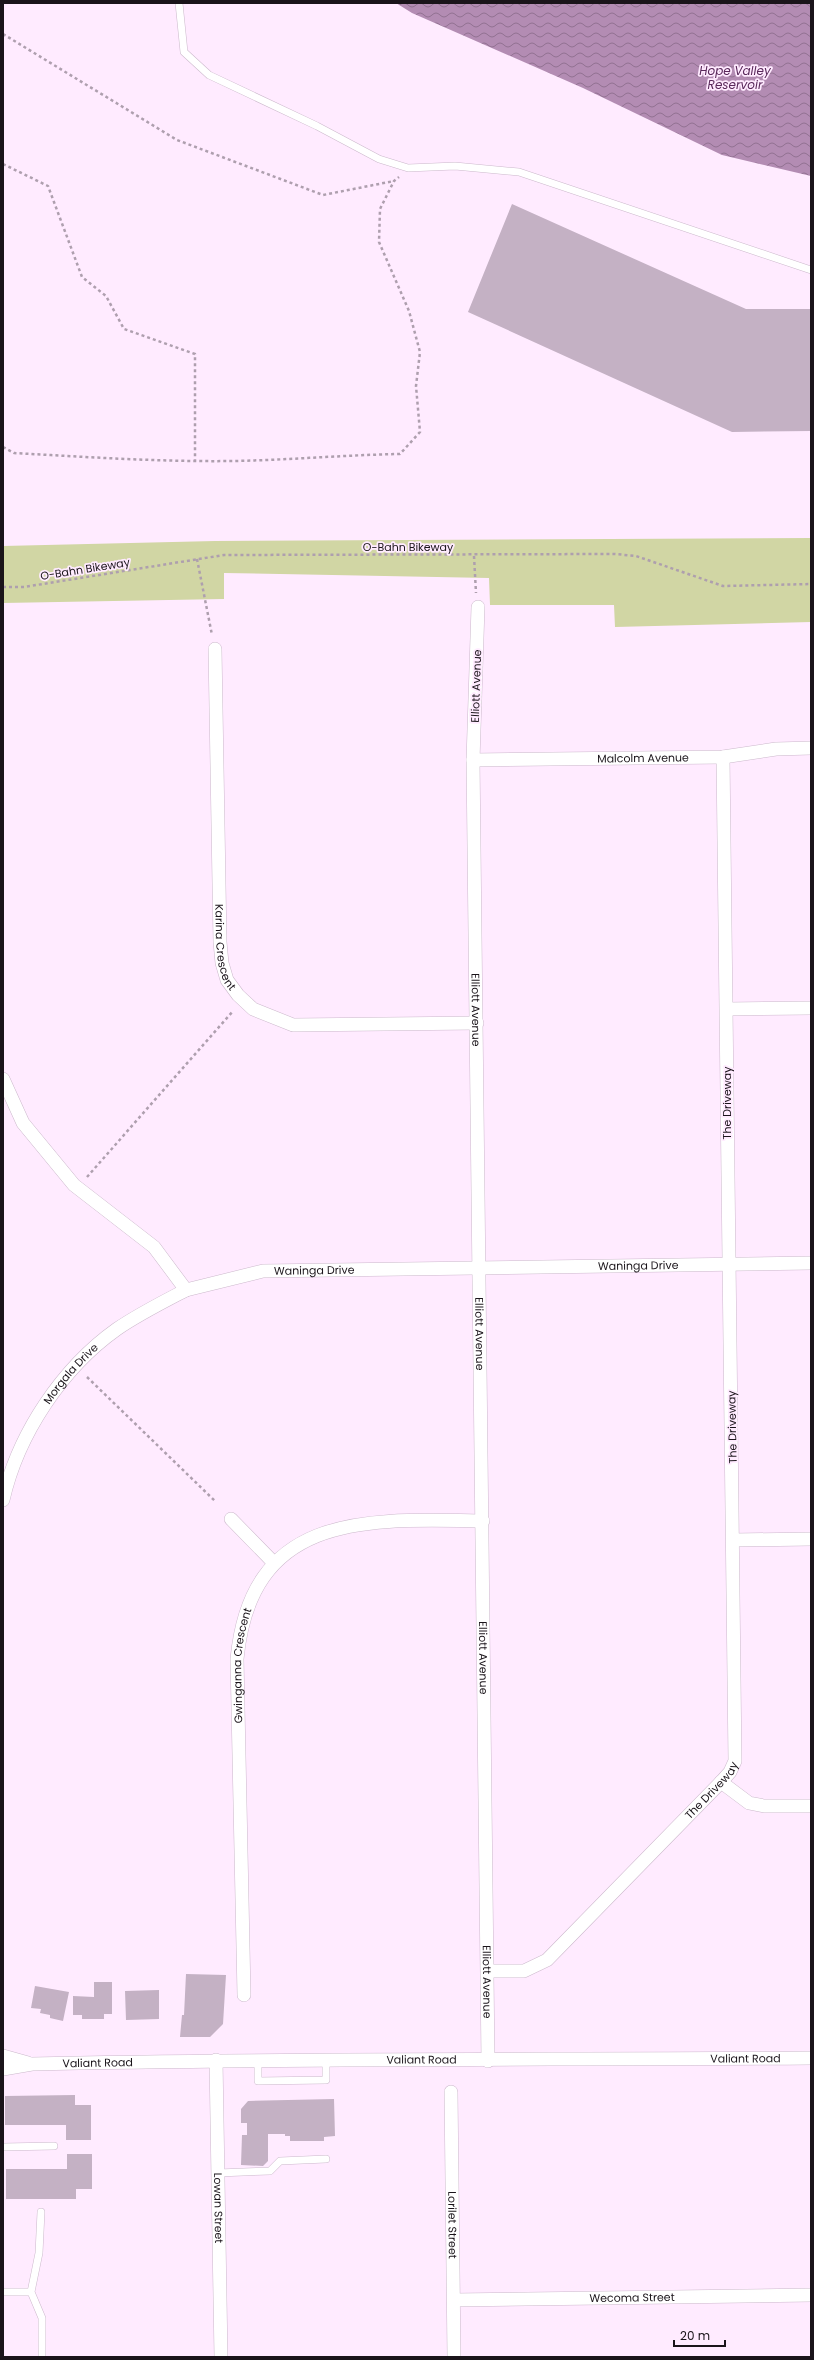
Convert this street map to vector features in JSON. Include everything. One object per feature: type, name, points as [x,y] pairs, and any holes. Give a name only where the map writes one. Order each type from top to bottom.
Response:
[{"type":"street","name":"Elliott Avenue","points":[[478,607],[474,760],[479,1266],[489,1971],[488,2061]]},
{"type":"street","name":"Karina Crescent","points":[[215,649],[220,942],[222,963],[227,980],[243,1000],[253,1009],[293,1025],[477,1023]]},
{"type":"street","name":"Malcolm Avenue","points":[[474,760],[724,757],[776,750],[811,748]]},
{"type":"street","name":"The Driveway","points":[[489,1971],[524,1971],[547,1960],[721,1782],[730,1772],[735,1761],[734,1540],[728,1264],[724,757]]},
{"type":"street","points":[[727,1009],[811,1008]]},
{"type":"street","points":[[3,1079],[23,1123],[48,1156],[78,1188],[154,1247],[186,1290]]},
{"type":"street","name":"Waninga Drive","points":[[186,1290],[263,1271],[479,1266],[811,1263]]},
{"type":"street","name":"Morgala Drive","points":[[3,1500],[14,1466],[27,1436],[38,1416],[70,1373],[93,1349],[117,1330],[186,1290]]},
{"type":"street","points":[[231,1519],[274,1563]]},
{"type":"street","name":"Gwinganna Crescent","points":[[244,1995],[237,1659],[239,1639],[249,1605],[274,1563],[300,1543],[318,1535],[346,1526],[373,1521],[483,1521]]},
{"type":"street","points":[[734,1540],[811,1539]]},
{"type":"street","points":[[721,1782],[749,1803],[764,1806],[811,1806]]},
{"type":"street","name":"Valiant Road","points":[[3,2056],[32,2064]]},
{"type":"street","name":"Valiant Road","points":[[3,2069],[32,2064],[216,2060],[488,2061],[811,2058]]},
{"type":"street","name":"Lowan Street","points":[[216,2060],[221,2357]]},
{"type":"street","name":"Lorilet Street","points":[[451,2092],[454,2357]]},
{"type":"street","name":"Wecoma Street","points":[[454,2300],[811,2295]]},
{"type":"lane","points":[[179,3],[184,52],[209,75],[317,126],[379,159],[408,168],[455,166],[519,172],[811,270]]},
{"type":"lane","points":[[258,2060],[258,2081],[326,2080],[326,2060]]},
{"type":"lane","points":[[3,2147],[54,2146]]},
{"type":"lane","points":[[218,2173],[270,2171],[280,2161],[326,2159]]},
{"type":"lane","points":[[40,2212],[39,2253],[31,2292],[42,2318],[42,2357]]},
{"type":"lane","points":[[3,2292],[31,2292]]},
{"type":"path","points":[[3,34],[176,140],[323,195],[394,181]]},
{"type":"path","points":[[3,164],[48,186],[82,277],[106,296],[124,330],[195,354],[195,461]]},
{"type":"path","points":[[3,447],[14,453],[195,461],[287,460],[329,456],[400,454],[420,432],[416,386],[420,352],[409,311],[379,242],[380,209],[394,181],[408,168]]},
{"type":"path","name":"O-Bahn Bikeway","points":[[3,587],[24,587],[224,555],[474,556],[615,554],[636,556],[723,586],[811,584]]},
{"type":"path","points":[[474,556],[474,577],[478,607]]},
{"type":"path","points":[[197,559],[215,649]]},
{"type":"path","points":[[78,1188],[243,1000]]},
{"type":"path","points":[[87,1377],[216,1502]]},
{"type":"green space","points":[[811,538],[811,622],[615,627],[614,605],[490,605],[489,578],[224,573],[224,599],[3,603],[3,546],[215,541]]},
{"type":"water","name":"Hope Valley Reservoir","points":[[396,3],[811,3],[811,176],[722,155],[583,88],[412,13]]},
{"type":"building","points":[[512,204],[746,309],[811,309],[811,431],[732,432],[468,312]]},
{"type":"building","points":[[186,1974],[226,1975],[223,2024],[210,2037],[180,2037],[182,2015],[184,2015]]},
{"type":"building","points":[[94,1982],[112,1982],[112,2014],[104,2014],[104,2019],[82,2019],[82,2015],[73,2015],[73,1996],[94,1997]]},
{"type":"building","points":[[35,1986],[69,1992],[63,2021],[50,2018],[50,2015],[40,2013],[41,2009],[31,2008]]},
{"type":"building","points":[[159,1990],[159,2019],[126,2020],[125,1991]]},
{"type":"building","points":[[75,2095],[75,2105],[91,2105],[91,2140],[66,2140],[66,2125],[5,2125],[5,2096]]},
{"type":"building","points":[[334,2099],[335,2136],[324,2137],[324,2141],[290,2141],[290,2136],[285,2136],[285,2134],[268,2134],[268,2161],[263,2166],[241,2165],[242,2135],[247,2135],[247,2123],[241,2123],[241,2109],[248,2101]]},
{"type":"building","points":[[67,2154],[92,2154],[92,2189],[76,2189],[76,2199],[6,2199],[6,2169],[67,2169]]}]
